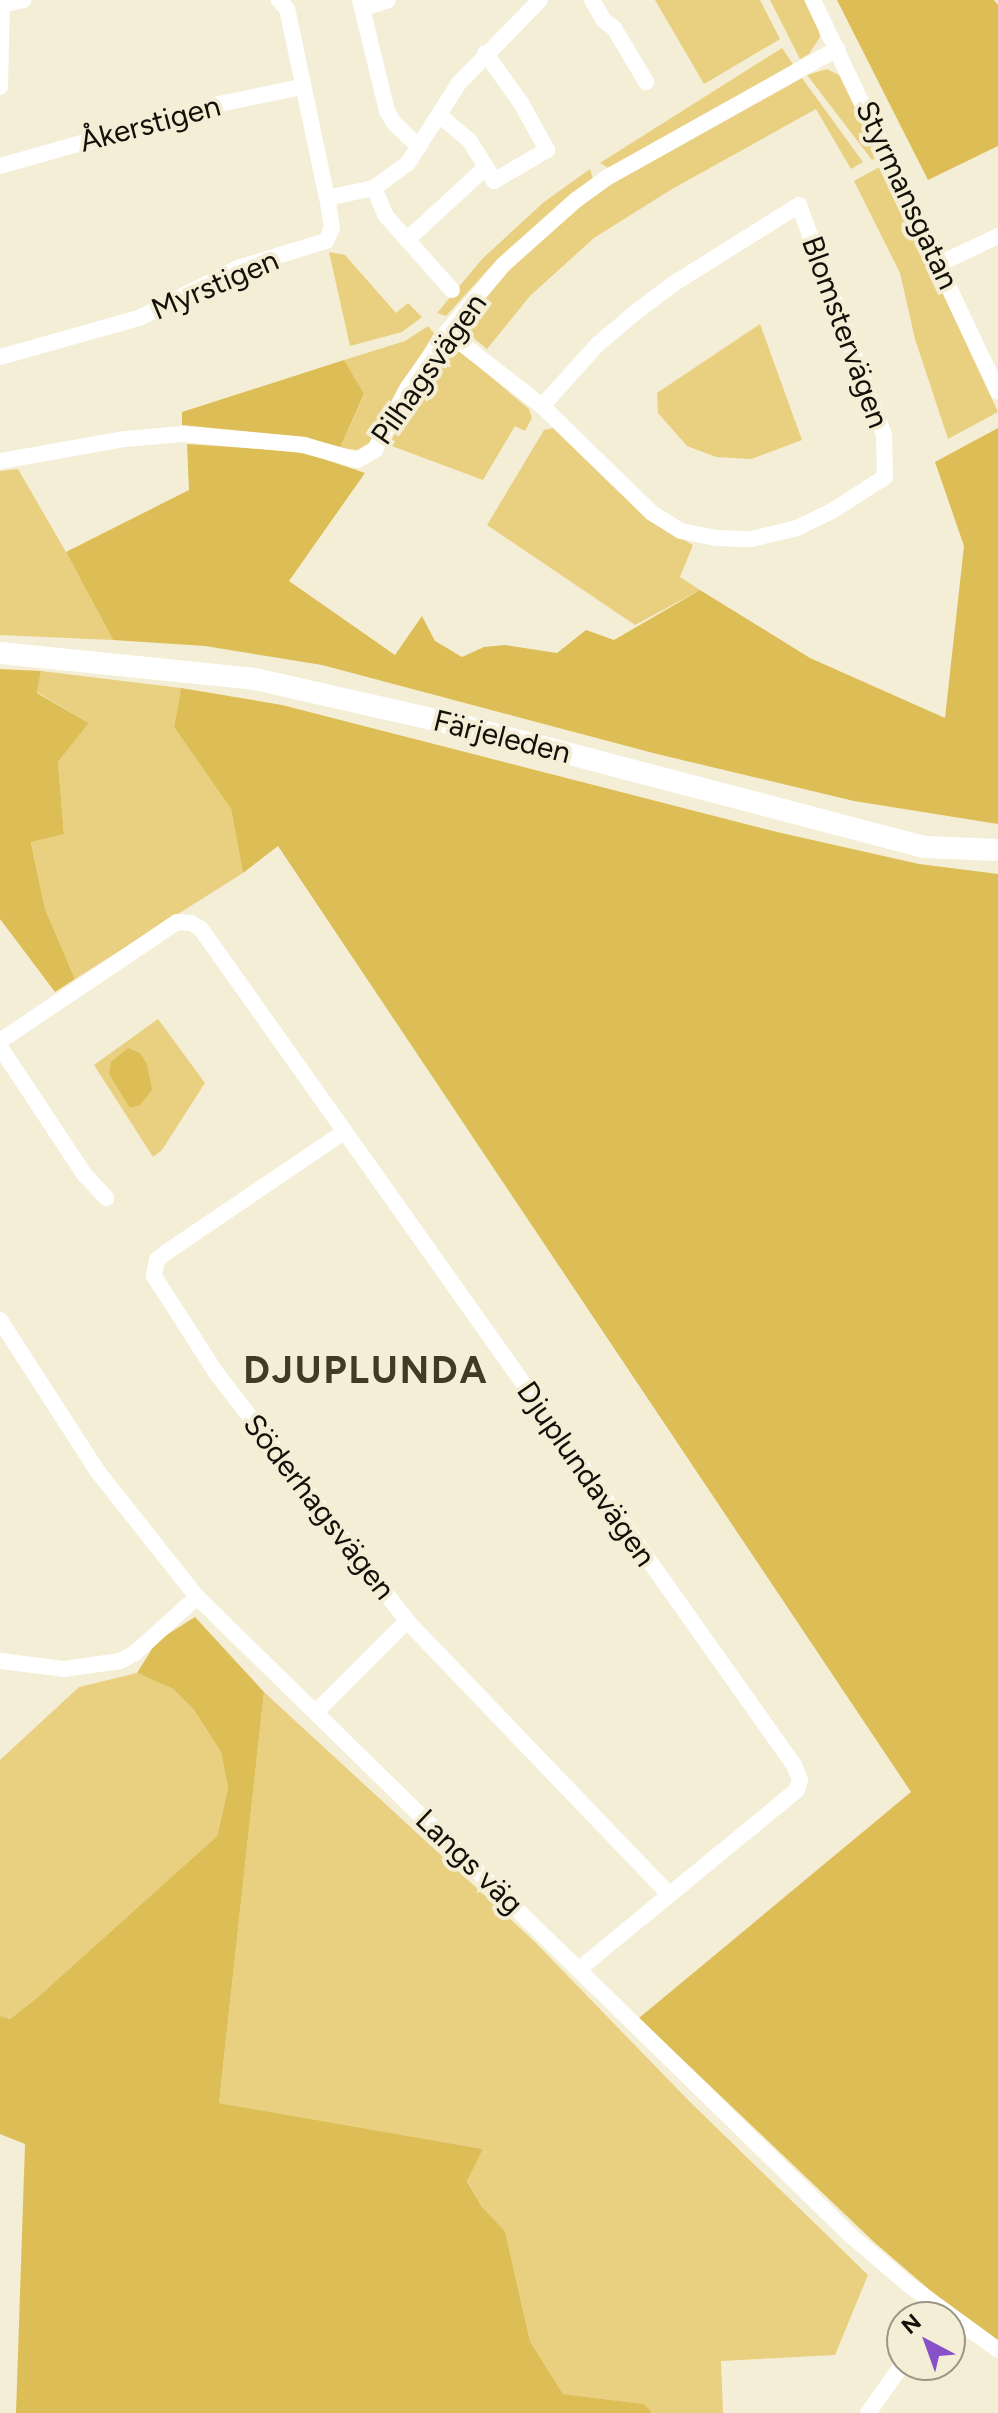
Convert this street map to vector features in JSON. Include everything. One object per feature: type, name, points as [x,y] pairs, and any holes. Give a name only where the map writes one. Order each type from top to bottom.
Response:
[{"type":"main road","name":"Färjeleden","points":[[0,653],[255,679],[467,727],[925,847],[998,850]]},
{"type":"street","points":[[0,87],[2,2],[23,0]]},
{"type":"street","name":"Myrstigen","points":[[0,357],[139,318],[238,268],[321,244],[332,228],[327,198],[301,87],[287,9],[279,0]]},
{"type":"street","points":[[388,0],[362,4],[387,111],[394,123],[419,147]]},
{"type":"street","points":[[327,198],[374,188],[408,163],[485,53],[540,0]]},
{"type":"street","points":[[592,0],[604,21],[614,28],[646,82]]},
{"type":"street","name":"Styrmansgatan","points":[[813,0],[998,392]]},
{"type":"street","name":"Pilhagsvägen","points":[[0,461],[125,439],[183,434],[303,445],[357,460],[375,450],[408,387],[447,332],[503,265],[606,178],[837,49]]},
{"type":"street","points":[[439,115],[470,141],[494,181],[547,150],[521,103],[485,53]]},
{"type":"street","name":"Åkerstigen","points":[[0,166],[219,104],[301,87]]},
{"type":"street","points":[[408,239],[486,167]]},
{"type":"street","name":"Pilhagsvägen","points":[[374,188],[386,216],[452,290]]},
{"type":"street","name":"Blomstervägen","points":[[447,332],[542,406],[652,513],[681,531],[751,539],[797,528],[832,511],[885,477],[884,435],[799,205],[673,284],[636,312],[597,345],[542,406]]},
{"type":"street","points":[[939,264],[998,236]]},
{"type":"street","name":"Djuplundavägen","points":[[0,1044],[177,922],[191,923],[201,929],[794,1765],[800,1780],[797,1790],[580,1968]]},
{"type":"street","points":[[0,1044],[84,1174],[106,1198]]},
{"type":"street","name":"Söderhagsvägen","points":[[344,1132],[168,1251],[157,1260],[154,1276],[217,1374],[407,1621],[669,1894]]},
{"type":"street","name":"Langs väg","points":[[0,1320],[98,1472],[197,1597],[850,2235],[924,2301]]},
{"type":"street","points":[[0,1661],[64,1669],[95,1667],[120,1661],[135,1653],[197,1597]]},
{"type":"street","name":"Söderhagsvägen","points":[[317,1711],[407,1621]]},
{"type":"street","name":"Langs väg","points":[[966,2330],[998,2350]]},
{"type":"street","points":[[868,2413],[891,2381]]},
{"type":"shaded area","points":[[655,0],[760,0],[780,39],[704,84]]},
{"type":"shaded area","points":[[770,0],[804,0],[818,25],[820,37],[809,54],[800,59]]},
{"type":"shaded area","points":[[837,0],[994,0],[998,5],[998,146],[928,180]]},
{"type":"shaded area","points":[[782,48],[793,64],[610,169],[600,163]]},
{"type":"shaded area","points":[[827,69],[839,75],[879,156],[872,160],[807,75]]},
{"type":"shaded area","points":[[802,78],[863,162],[851,169],[816,109],[672,189],[594,238],[530,296],[487,349],[470,335],[467,322],[472,311],[509,269],[583,204],[612,184]]},
{"type":"shaded area","points":[[883,165],[998,412],[948,439],[915,339],[900,273],[854,181]]},
{"type":"shaded area","points":[[590,169],[593,179],[495,262],[446,316],[437,313],[482,259],[544,202]]},
{"type":"shaded area","points":[[329,252],[345,255],[396,313],[408,303],[422,317],[402,332],[350,346]]},
{"type":"shaded area","points":[[760,324],[802,440],[751,459],[716,457],[687,446],[658,413],[657,393]]},
{"type":"shaded area","points":[[428,326],[434,333],[369,443],[357,450],[340,448],[364,395],[344,360],[405,341]]},
{"type":"shaded area","points":[[446,350],[461,352],[529,409],[532,418],[525,431],[515,426],[483,480],[389,445],[417,388]]},
{"type":"shaded area","points":[[344,360],[364,394],[340,448],[306,437],[182,425],[182,412]]},
{"type":"shaded area","points":[[553,428],[649,520],[693,545],[680,577],[700,590],[635,625],[487,525],[544,430]]},
{"type":"shaded area","points":[[998,428],[998,824],[854,801],[657,754],[322,665],[205,646],[113,640],[66,552],[189,490],[187,444],[303,452],[365,473],[289,581],[395,655],[422,616],[435,641],[462,657],[484,647],[505,645],[557,653],[586,630],[614,640],[700,590],[810,658],[945,718],[964,546],[935,462]]},
{"type":"shaded area","points":[[18,469],[113,640],[0,635],[0,471]]},
{"type":"shaded area","points":[[0,669],[41,671],[37,693],[89,723],[58,762],[64,834],[31,842],[45,909],[75,979],[55,992],[0,919]]},
{"type":"shaded area","points":[[41,671],[181,688],[174,727],[231,809],[243,873],[75,979],[45,909],[31,841],[64,834],[58,762],[89,723],[37,692]]},
{"type":"shaded area","points":[[181,688],[282,705],[777,832],[919,864],[998,874],[998,2341],[966,2319],[966,2301],[943,2301],[874,2242],[639,2018],[911,1792],[278,846],[243,873],[231,809],[174,727]]},
{"type":"shaded area","points":[[158,1019],[205,1083],[162,1150],[153,1157],[94,1065]]},
{"type":"shaded area","points":[[128,1048],[140,1053],[147,1064],[152,1090],[140,1105],[130,1108],[109,1074],[111,1062]]},
{"type":"shaded area","points":[[195,1617],[264,1692],[219,2103],[483,2149],[467,2181],[482,2207],[505,2231],[530,2341],[563,2394],[644,2404],[652,2413],[16,2413],[25,2144],[0,2134],[0,2016],[10,2019],[39,1996],[217,1836],[228,1788],[221,1752],[194,1710],[173,1689],[137,1673],[157,1641]]},
{"type":"shaded area","points":[[137,1673],[173,1689],[194,1710],[221,1752],[228,1788],[217,1836],[39,1996],[10,2019],[0,2016],[0,1760],[79,1687]]},
{"type":"shaded area","points":[[264,1692],[533,1940],[690,2102],[868,2275],[835,2355],[721,2361],[723,2413],[652,2413],[643,2404],[563,2394],[530,2341],[505,2231],[482,2207],[467,2180],[483,2149],[219,2103]]},
{"type":"district","name":"DJUPLUNDA","points":[[366,1371]]}]
